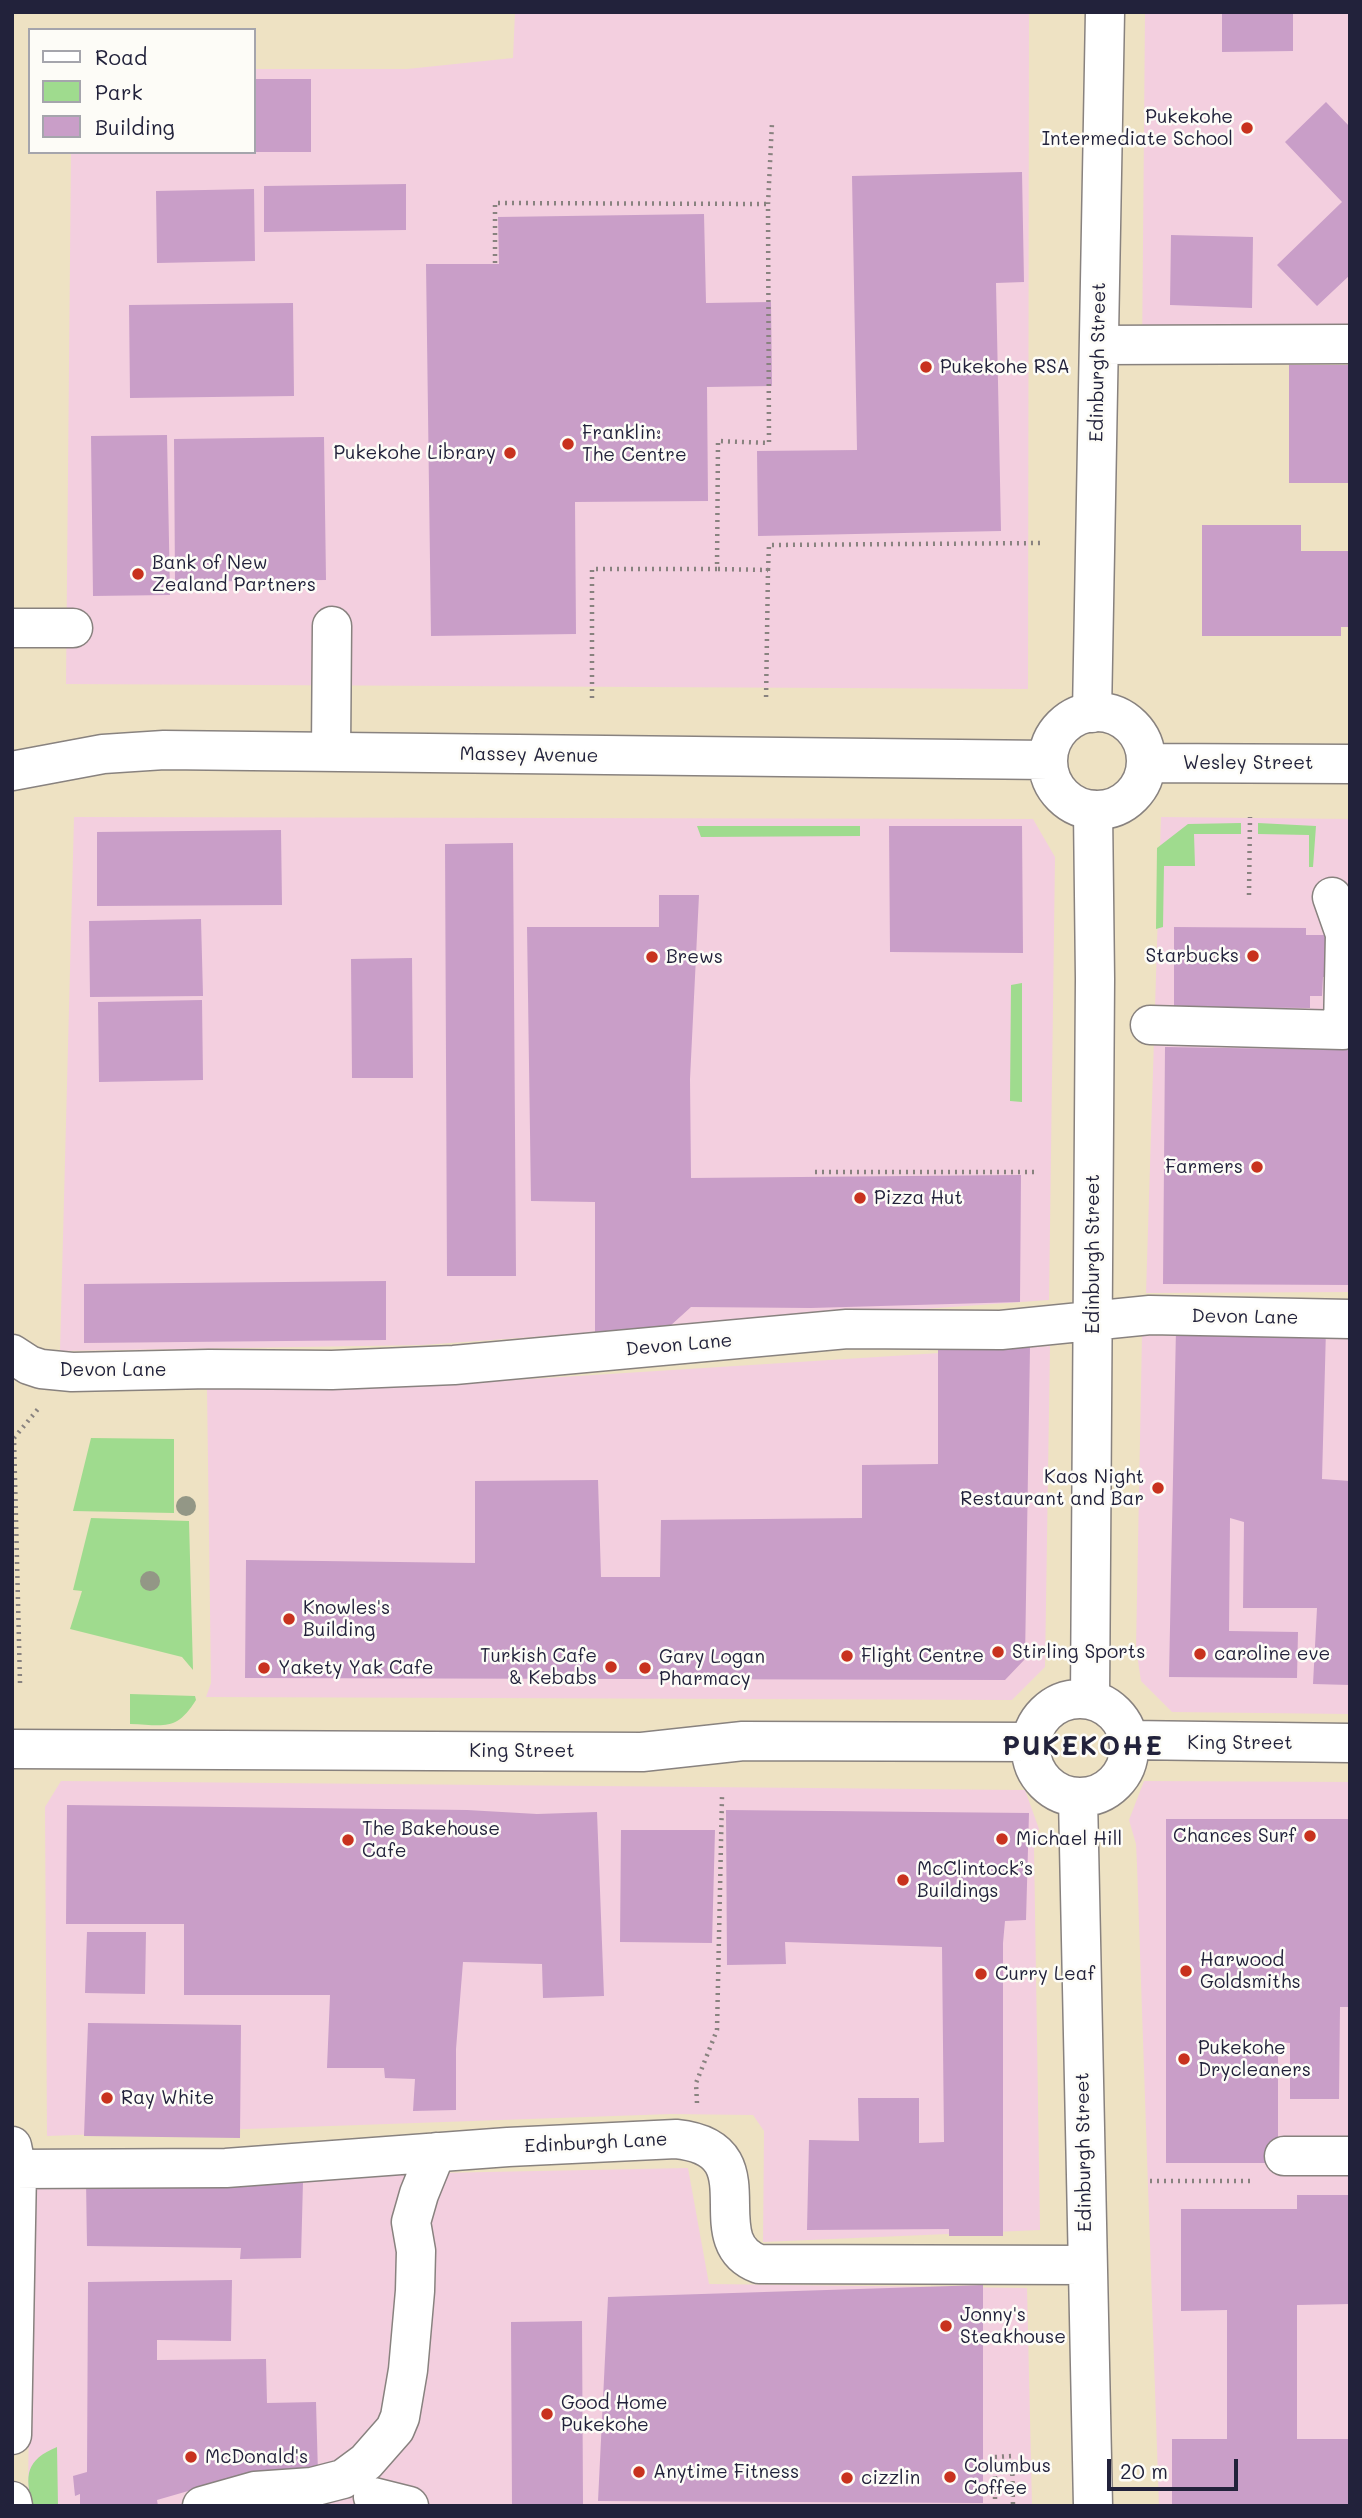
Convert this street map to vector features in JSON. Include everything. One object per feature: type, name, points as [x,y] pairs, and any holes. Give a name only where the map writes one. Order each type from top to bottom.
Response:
[{"type":"street","name":"Edinburgh Street","points":[[1092,712],[1105,12]]},
{"type":"street","points":[[1099,345],[1350,344]]},
{"type":"street","points":[[331,751],[332,626]]},
{"type":"street","points":[[12,628],[73,628]]},
{"type":"street","points":[[1105,712],[1116,716],[1135,730],[1142,740],[1146,763],[1144,774],[1134,794],[1115,806],[1093,810],[1073,803],[1056,789],[1050,776],[1048,760],[1049,750],[1060,729],[1080,715],[1105,712]]},
{"type":"street","name":"Massey Avenue","points":[[12,771],[103,754],[152,751],[1048,760]]},
{"type":"street","name":"Wesley Street","points":[[1146,763],[1350,764]]},
{"type":"street","name":"Edinburgh Street","points":[[1090,1699],[1094,1320],[1093,810]]},
{"type":"street","points":[[1150,1025],[1343,1030],[1345,933],[1332,897]]},
{"type":"street","name":"Devon Lane","points":[[12,1354],[41,1369],[72,1373],[209,1369],[332,1370],[454,1365],[848,1329],[1001,1330],[1150,1315],[1350,1319]]},
{"type":"street","points":[[1072,1698],[1090,1699],[1111,1708],[1120,1717],[1130,1740],[1129,1757],[1124,1773],[1113,1785],[1090,1797],[1078,1798],[1061,1794],[1040,1777],[1034,1766],[1031,1742],[1036,1725],[1045,1713],[1072,1698]]},
{"type":"street","name":"King Street","points":[[1130,1740],[1350,1743]]},
{"type":"street","name":"King Street","points":[[12,1749],[642,1752],[743,1741],[1031,1742]]},
{"type":"street","name":"Edinburgh Street","points":[[1078,1798],[1093,2506]]},
{"type":"street","name":"Edinburgh Lane","points":[[14,2162],[226,2168],[676,2138],[700,2143]]},
{"type":"street","points":[[700,2143],[720,2158],[730,2181],[733,2243],[738,2252],[759,2264],[1086,2265]]},
{"type":"street","points":[[202,2506],[255,2491],[312,2487],[343,2479],[366,2462],[395,2429],[400,2417],[408,2371],[415,2291],[416,2251],[411,2222],[436,2152]]},
{"type":"street","points":[[1284,2156],[1350,2156]]},
{"type":"street","points":[[12,2435],[14,2162]]},
{"type":"path","points":[[718,569],[718,441],[769,443],[768,204],[772,123]]},
{"type":"path","points":[[495,263],[495,204],[768,204]]},
{"type":"path","points":[[766,701],[769,545],[1044,543]]},
{"type":"path","points":[[592,698],[592,569],[768,570]]},
{"type":"path","points":[[1249,895],[1250,817]]},
{"type":"path","points":[[815,1172],[1035,1172]]},
{"type":"path","points":[[20,1683],[14,1438],[40,1407]]},
{"type":"path","points":[[700,2143],[696,2083],[717,2030],[722,1796]]},
{"type":"path","points":[[1150,2181],[1283,2180],[1284,2156]]},
{"type":"path","points":[[995,2506],[995,2457],[1012,2456],[1013,2506]]},
{"type":"shaded area","points":[[515,12],[1029,12],[1028,689],[66,684],[71,154],[256,154],[256,69],[407,69],[513,58]]},
{"type":"shaded area","name":"Pukekohe Intermediate School","points":[[1145,12],[1350,12],[1350,359],[1142,358]]},
{"type":"shaded area","points":[[74,817],[1033,819],[1055,857],[1049,1300],[422,1345],[60,1351]]},
{"type":"shaded area","points":[[1161,817],[1350,819],[1350,1292],[1146,1293]]},
{"type":"shaded area","points":[[1142,1335],[1350,1339],[1350,1714],[1172,1712],[1141,1681],[1136,1648]]},
{"type":"shaded area","points":[[1050,1346],[1045,1667],[1012,1700],[206,1697],[211,1683],[207,1388],[452,1384]]},
{"type":"shaded area","points":[[61,1781],[1025,1790],[1039,1829],[1034,1846],[1040,2230],[763,2242],[764,2131],[753,2115],[671,2114],[47,2136],[45,1807]]},
{"type":"shaded area","points":[[1144,1781],[1350,1782],[1350,2506],[1159,2506],[1137,1865],[1136,1844],[1129,1820]]},
{"type":"shaded area","points":[[688,2168],[709,2284],[1027,2288],[1032,2506],[33,2506],[28,2490],[32,2181]]},
{"type":"green space","points":[[1241,823],[1241,834],[1194,834],[1195,866],[1164,866],[1163,927],[1156,929],[1157,848],[1188,824]]},
{"type":"green space","points":[[1258,823],[1316,826],[1313,867],[1309,867],[1309,835],[1258,834]]},
{"type":"green space","points":[[697,826],[860,826],[860,836],[701,837]]},
{"type":"green space","points":[[1022,983],[1022,1102],[1010,1101],[1011,985]]},
{"type":"green space","points":[[91,1438],[174,1439],[174,1513],[73,1511]]},
{"type":"green space","points":[[91,1518],[189,1521],[193,1670],[182,1657],[70,1629],[82,1591],[73,1590]]},
{"type":"green space","points":[[130,1694],[195,1696],[196,1700],[175,1722],[161,1725],[130,1724]]},
{"type":"green space","points":[[57,2447],[58,2506],[33,2506],[28,2477],[30,2470],[39,2457]]},
{"type":"building","points":[[1222,12],[1293,12],[1293,51],[1222,52]]},
{"type":"building","points":[[256,79],[311,79],[311,152],[256,152]]},
{"type":"building","points":[[1326,102],[1350,127],[1350,275],[1317,306],[1277,265],[1342,202],[1285,142]]},
{"type":"building","name":"Pukekohe RSA","points":[[1022,172],[1024,282],[996,283],[1001,531],[758,536],[757,451],[857,450],[852,176]]},
{"type":"building","points":[[406,184],[406,230],[264,232],[264,186]]},
{"type":"building","points":[[254,189],[255,261],[157,263],[156,191]]},
{"type":"building","name":"Franklin: The Centre","points":[[704,214],[706,303],[771,302],[772,386],[707,387],[708,501],[575,502],[576,634],[431,636],[426,264],[499,264],[498,217]]},
{"type":"building","points":[[1171,235],[1253,237],[1252,308],[1170,305]]},
{"type":"building","points":[[293,303],[294,396],[130,398],[129,305]]},
{"type":"building","points":[[1289,365],[1350,365],[1350,483],[1289,483]]},
{"type":"building","points":[[167,435],[170,595],[93,596],[91,436]]},
{"type":"building","points":[[324,437],[326,580],[175,582],[174,439]]},
{"type":"building","points":[[1202,525],[1301,525],[1301,551],[1350,551],[1350,627],[1341,627],[1341,636],[1202,636]]},
{"type":"building","points":[[889,826],[1022,826],[1023,953],[890,952]]},
{"type":"building","points":[[281,830],[282,905],[97,906],[97,832]]},
{"type":"building","points":[[513,843],[516,1276],[447,1276],[445,844]]},
{"type":"building","points":[[659,895],[699,895],[690,1079],[691,1178],[1021,1175],[1020,1302],[811,1308],[691,1307],[670,1326],[595,1332],[595,1202],[531,1201],[527,927],[659,927]]},
{"type":"building","points":[[201,919],[203,996],[90,997],[89,921]]},
{"type":"building","name":"Starbucks","points":[[1174,927],[1306,928],[1306,935],[1333,935],[1332,977],[1323,977],[1322,996],[1310,996],[1310,1008],[1174,1007]]},
{"type":"building","points":[[412,958],[413,1078],[352,1078],[351,959]]},
{"type":"building","points":[[202,1000],[203,1080],[99,1082],[98,1002]]},
{"type":"building","name":"Farmers","points":[[1165,1047],[1350,1050],[1350,1285],[1163,1284]]},
{"type":"building","points":[[386,1281],[386,1340],[84,1343],[84,1284]]},
{"type":"building","points":[[1176,1328],[1326,1329],[1322,1479],[1350,1481],[1350,1685],[1313,1684],[1317,1608],[1243,1608],[1244,1522],[1230,1518],[1229,1631],[1298,1632],[1297,1678],[1169,1677]]},
{"type":"building","points":[[938,1347],[1030,1347],[1025,1659],[1005,1680],[245,1678],[246,1560],[475,1563],[475,1481],[598,1480],[601,1577],[660,1577],[661,1520],[862,1518],[862,1465],[938,1464]]},
{"type":"building","points":[[67,1805],[467,1810],[537,1814],[597,1812],[604,1996],[543,1998],[542,1964],[463,1962],[456,2049],[456,2110],[413,2111],[415,2079],[385,2078],[384,2068],[327,2068],[330,1995],[184,1995],[184,1924],[66,1924]]},
{"type":"building","points":[[726,1810],[1029,1813],[1026,1920],[1005,1921],[1003,1943],[1003,2236],[949,2236],[949,2229],[807,2230],[809,2140],[859,2141],[858,2098],[919,2098],[919,2143],[944,2142],[942,1947],[785,1942],[786,1964],[727,1965]]},
{"type":"building","points":[[1166,1819],[1350,1819],[1350,2007],[1340,2007],[1339,2099],[1290,2099],[1290,2043],[1278,2042],[1278,2163],[1166,2163]]},
{"type":"building","points":[[621,1830],[715,1830],[712,1943],[620,1942]]},
{"type":"building","points":[[87,1932],[146,1932],[145,1994],[85,1993]]},
{"type":"building","points":[[88,2023],[241,2025],[240,2138],[84,2136]]},
{"type":"building","points":[[86,2180],[303,2181],[301,2258],[240,2259],[241,2248],[87,2246]]},
{"type":"building","points":[[1297,2195],[1350,2195],[1350,2304],[1297,2305],[1297,2439],[1350,2439],[1350,2506],[1172,2506],[1172,2439],[1227,2439],[1227,2310],[1181,2311],[1181,2209],[1297,2209]]},
{"type":"building","points":[[232,2280],[231,2341],[157,2340],[157,2360],[266,2359],[267,2403],[316,2402],[318,2474],[247,2474],[157,2500],[158,2506],[80,2506],[80,2494],[75,2496],[73,2476],[87,2472],[88,2282]]},
{"type":"building","points":[[983,2285],[983,2503],[598,2501],[608,2297]]},
{"type":"building","name":"Good Home Pukekohe","points":[[582,2321],[583,2506],[512,2506],[511,2322]]},
{"type":"place","name":"Pukekohe Intermediate School","points":[[1247,128]]},
{"type":"place","name":"Pukekohe RSA","points":[[926,367]]},
{"type":"place","name":"Franklin: The Centre","points":[[568,444]]},
{"type":"place","name":"Pukekohe Library","points":[[510,453]]},
{"type":"place","name":"Bank of New Zealand Partners","points":[[138,574]]},
{"type":"place","name":"Starbucks","points":[[1253,956]]},
{"type":"place","name":"Brews","points":[[652,957]]},
{"type":"place","name":"Farmers","points":[[1257,1167]]},
{"type":"place","name":"Pizza Hut","points":[[860,1198]]},
{"type":"place","name":"Kaos Night Restaurant and Bar","points":[[1158,1488]]},
{"type":"place","name":"Knowles's Building","points":[[289,1619]]},
{"type":"place","name":"Stirling Sports","points":[[998,1652]]},
{"type":"place","name":"caroline eve","points":[[1200,1654]]},
{"type":"place","name":"Flight Centre","points":[[847,1656]]},
{"type":"place","name":"Turkish Cafe & Kebabs","points":[[611,1667]]},
{"type":"place","name":"Yakety Yak Cafe","points":[[264,1668]]},
{"type":"place","name":"Gary Logan Pharmacy","points":[[645,1668]]},
{"type":"place","name":"Chances Surf","points":[[1310,1836]]},
{"type":"place","name":"Michael Hill","points":[[1002,1839]]},
{"type":"place","name":"The Bakehouse Cafe","points":[[348,1840]]},
{"type":"place","name":"McClintock’s Buildings","points":[[903,1880]]},
{"type":"place","name":"Harwood Goldsmiths","points":[[1186,1971]]},
{"type":"place","name":"Curry Leaf","points":[[981,1974]]},
{"type":"place","name":"Pukekohe Drycleaners","points":[[1184,2059]]},
{"type":"place","name":"Ray White","points":[[107,2098]]},
{"type":"place","name":"Jonny's Steakhouse","points":[[946,2326]]},
{"type":"place","name":"Good Home Pukekohe","points":[[547,2414]]},
{"type":"place","name":"McDonald's","points":[[191,2457]]},
{"type":"place","name":"Anytime Fitness","points":[[639,2472]]},
{"type":"place","name":"Columbus Coffee","points":[[950,2477]]},
{"type":"place","name":"cizzlin","points":[[847,2478]]},
{"type":"district","name":"PUKEKOHE","points":[[1083,1747]]}]
